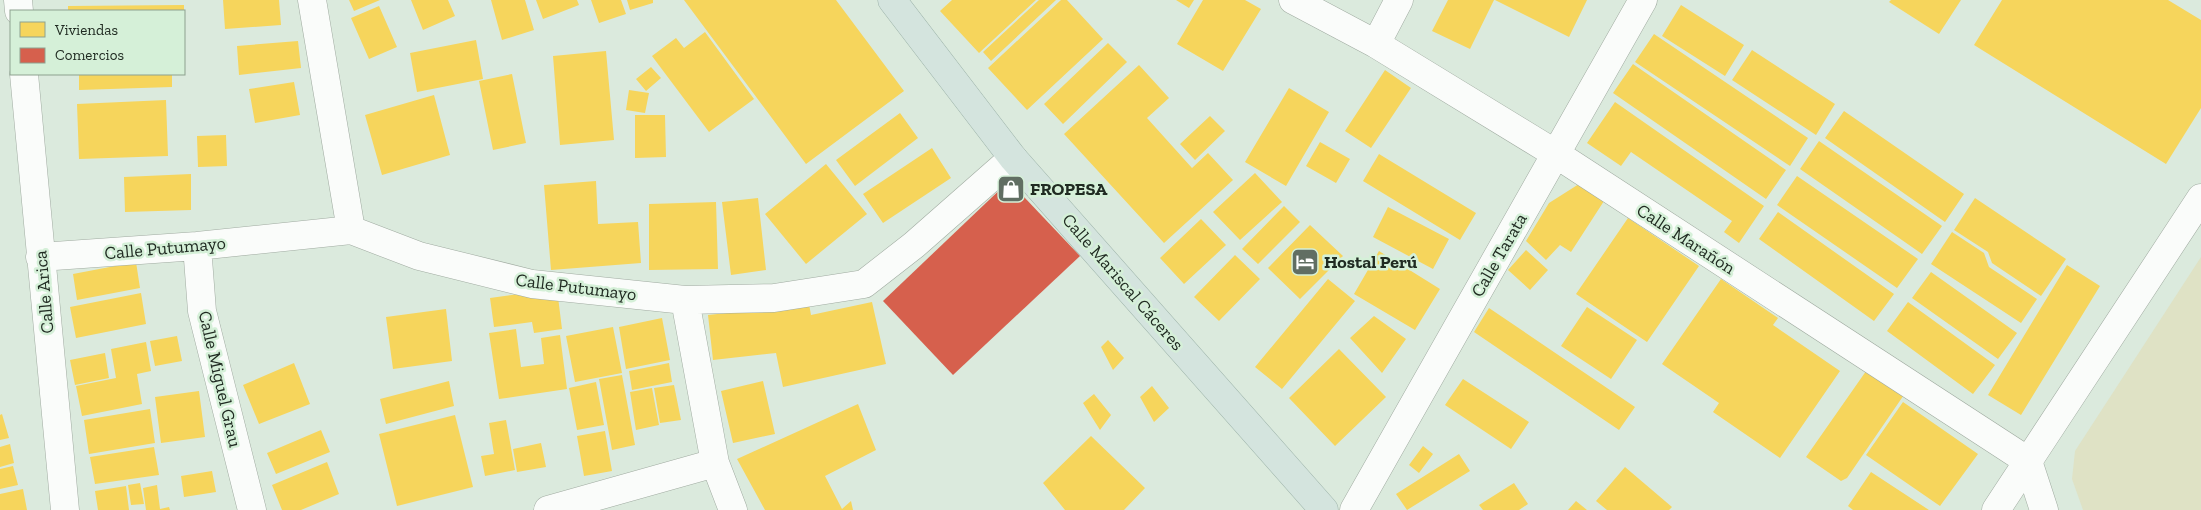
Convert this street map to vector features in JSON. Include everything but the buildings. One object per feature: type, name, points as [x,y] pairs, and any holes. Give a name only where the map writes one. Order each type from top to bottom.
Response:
[{"type":"highway","name":"Calle Mariscal Cáceres","points":[[892,0],[1013,158],[1324,510]]},
{"type":"street","points":[[312,0],[351,230]]},
{"type":"street","name":"Calle Marañón","points":[[1293,0],[1376,44],[1556,154],[2028,461]]},
{"type":"street","points":[[1376,44],[1399,0]]},
{"type":"street","name":"Calle Tarata","points":[[1354,510],[1642,0]]},
{"type":"street","name":"Calle Arica","points":[[24,75],[65,510]]},
{"type":"street","name":"Calle Putumayo","points":[[40,257],[197,246],[351,230],[419,256],[532,284],[685,300],[774,298],[864,284],[914,245],[1013,158]]},
{"type":"street","points":[[1996,510],[2201,198]]},
{"type":"street","name":"Calle Miguel Grau","points":[[197,246],[202,311],[252,510]]},
{"type":"street","points":[[685,300],[715,463],[734,510]]},
{"type":"street","points":[[2028,461],[2044,510]]},
{"type":"street","points":[[548,510],[715,463]]},
{"type":"green space","points":[[2201,257],[2201,510],[2083,510],[2072,479],[2075,451]]},
{"type":"place","name":"FROPESA","points":[[1011,189]]},
{"type":"place","name":"Hostal Perú","points":[[1305,262]]}]
